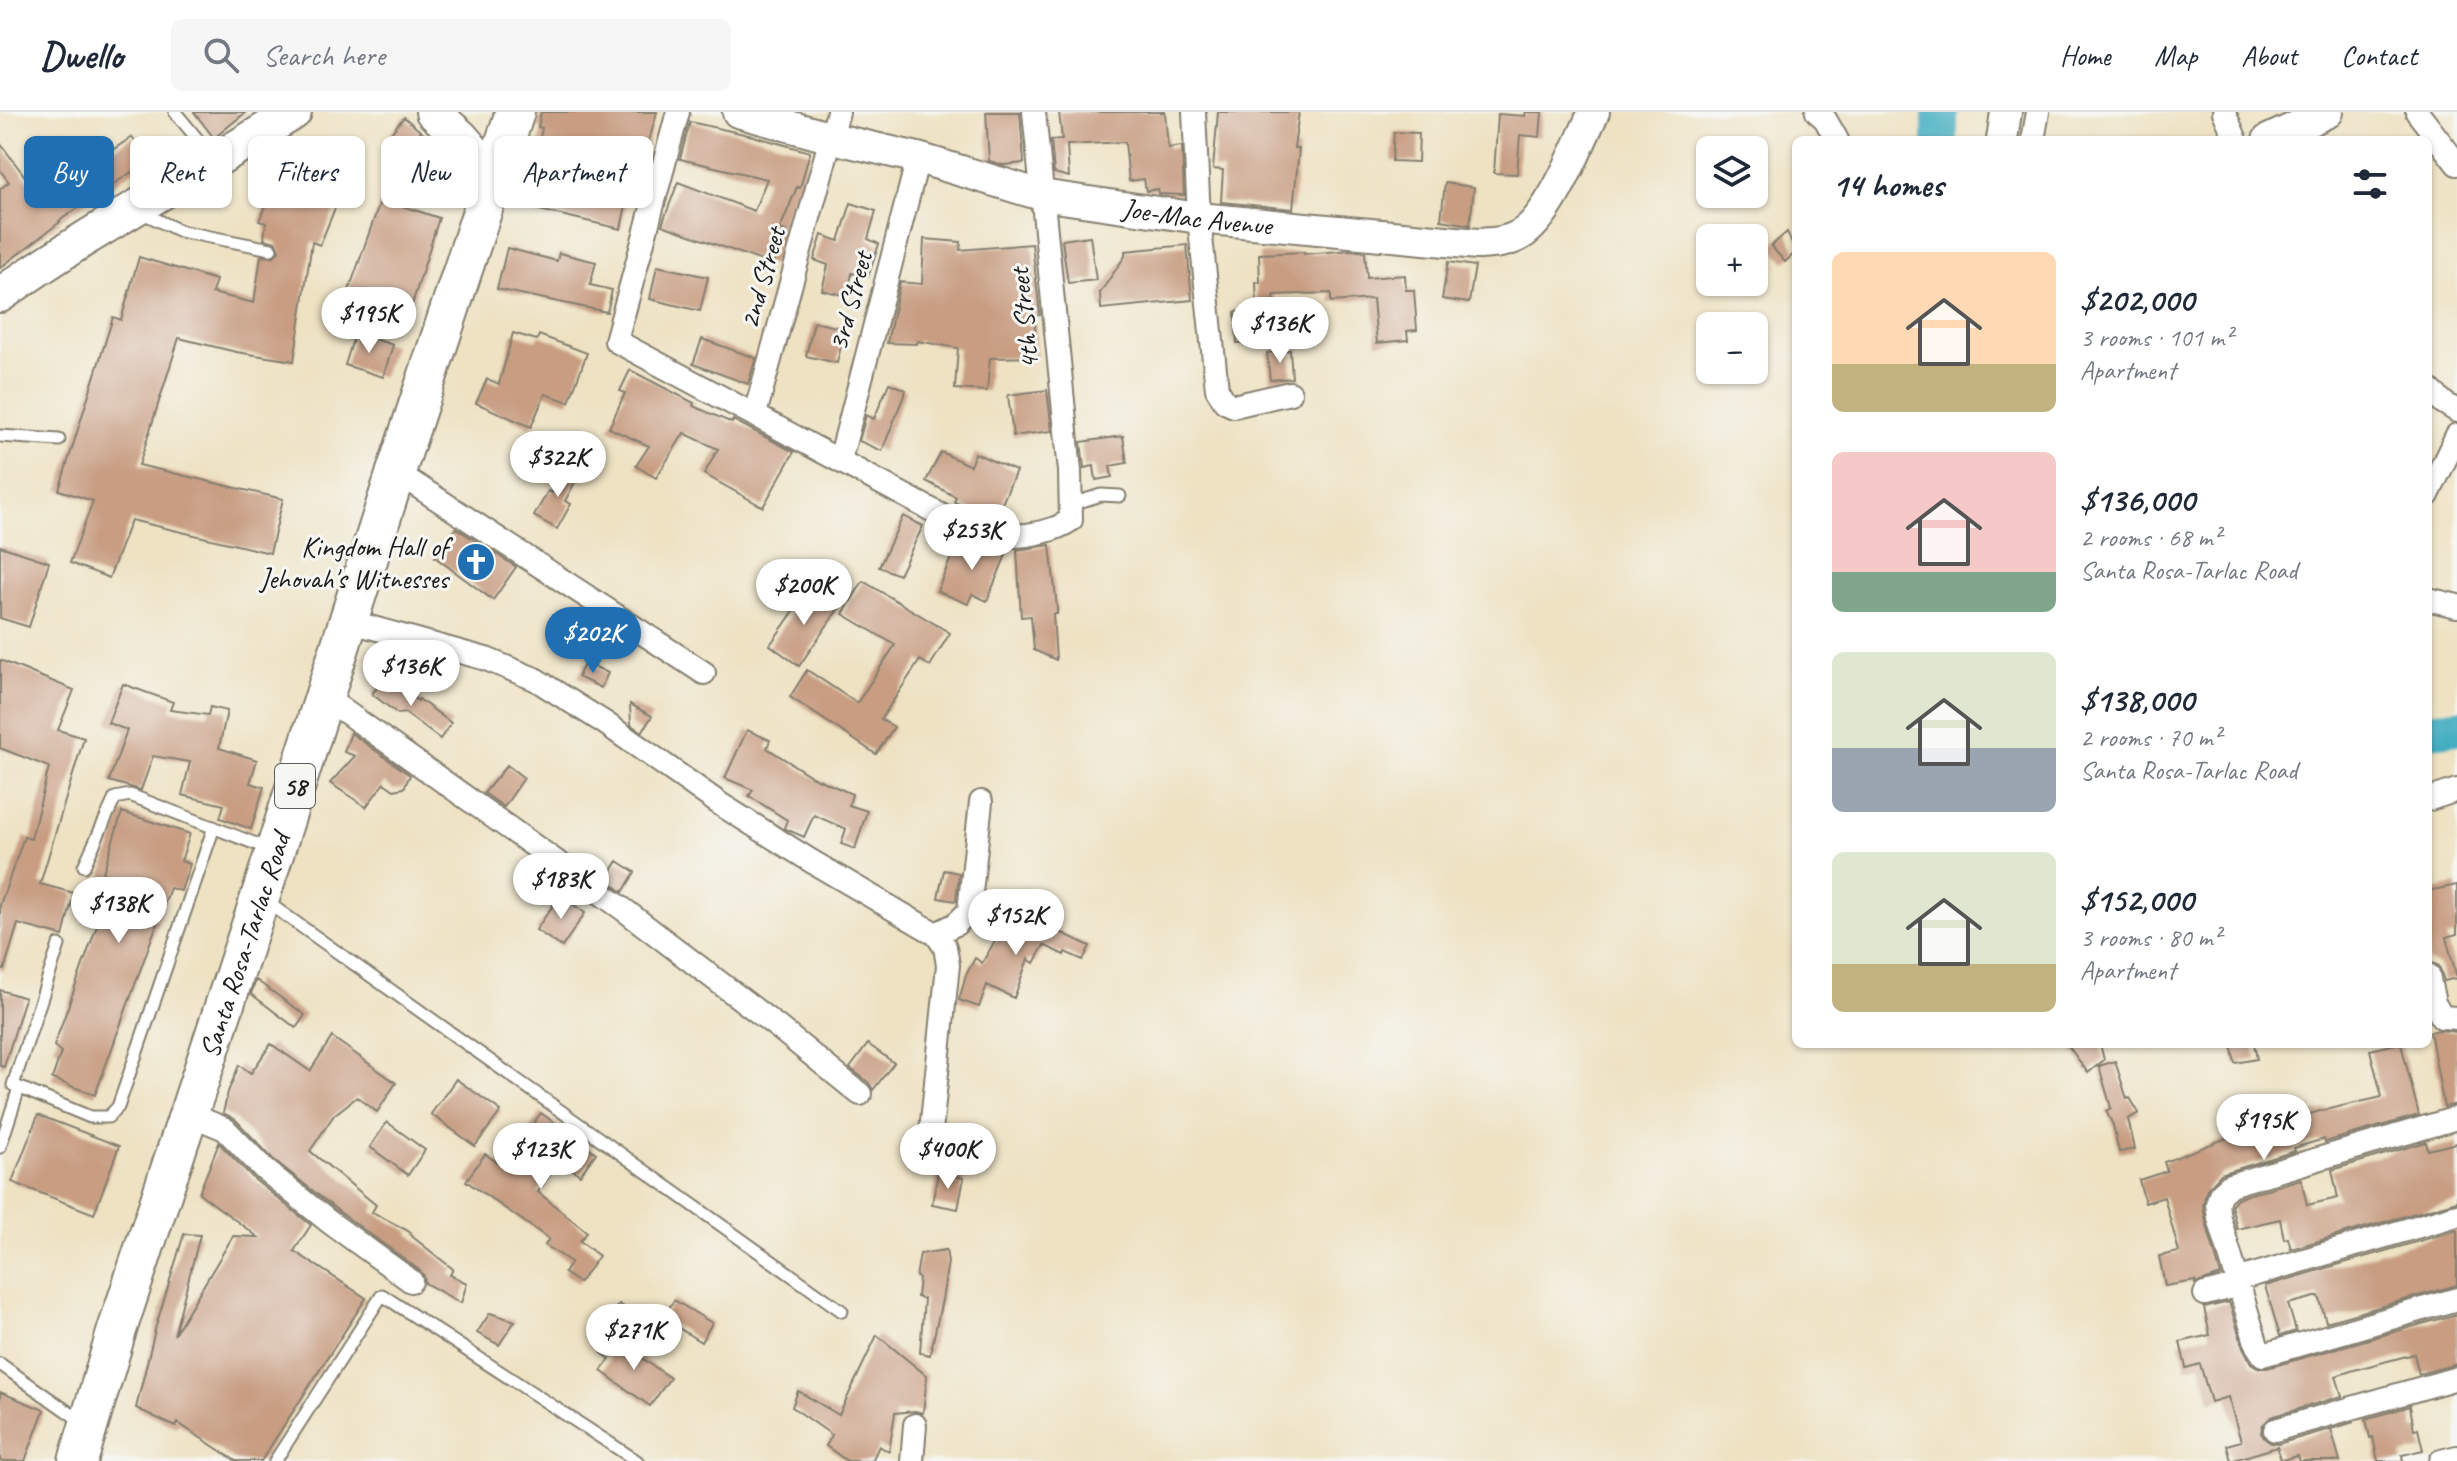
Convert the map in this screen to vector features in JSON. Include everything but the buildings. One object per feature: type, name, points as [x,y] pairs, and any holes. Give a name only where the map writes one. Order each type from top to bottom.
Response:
[{"type":"highway","name":"Santa Rosa-Tarlac Road","points":[[508,136],[515,112]]},
{"type":"highway","name":"Santa Rosa-Tarlac Road","points":[[83,1444],[117,1330],[494,179]]},
{"type":"main road","points":[[232,152],[294,112]]},
{"type":"main road","points":[[433,112],[461,137],[494,175]]},
{"type":"main road","points":[[0,295],[133,209]]},
{"type":"street","points":[[678,112],[616,341],[967,529],[1011,536],[1047,531],[1063,526],[1072,512]]},
{"type":"street","name":"Joe-Mac Avenue","points":[[738,112],[835,125],[918,158],[1041,195],[1199,218],[1478,244],[1505,242],[1523,234],[1542,216],[1594,112]]},
{"type":"street","name":"4th Street","points":[[1034,112],[1072,512]]},
{"type":"street","points":[[1194,112],[1199,218],[1217,389],[1225,402],[1234,406],[1290,393]]},
{"type":"street","points":[[1817,112],[1835,136]]},
{"type":"street","points":[[2003,136],[2006,112]]},
{"type":"street","points":[[2034,136],[2038,112]]},
{"type":"street","points":[[2224,112],[2234,136]]},
{"type":"street","points":[[2277,136],[2328,112]]},
{"type":"street","points":[[2417,112],[2457,164]]},
{"type":"street","name":"2nd Street","points":[[755,414],[835,125]]},
{"type":"street","name":"3rd Street","points":[[840,460],[918,158]]},
{"type":"street","points":[[2432,392],[2457,411]]},
{"type":"street","points":[[2432,487],[2457,435]]},
{"type":"street","points":[[396,472],[704,673]]},
{"type":"street","points":[[2432,600],[2457,606]]},
{"type":"street","points":[[348,621],[486,659],[535,679],[605,723],[720,804],[936,934],[945,947],[948,965],[930,1141]]},
{"type":"street","points":[[323,696],[623,909],[860,1094]]},
{"type":"street","points":[[2432,798],[2457,790]]},
{"type":"street","points":[[936,934],[956,924],[969,911],[981,802]]},
{"type":"street","points":[[2432,994],[2442,1017],[2457,1018]]},
{"type":"street","points":[[189,1114],[225,1129],[264,1169],[411,1281]]},
{"type":"street","points":[[2457,1118],[2230,1185],[2220,1194],[2217,1204],[2236,1280],[2260,1353],[2266,1355],[2457,1299]]},
{"type":"street","points":[[2236,1280],[2457,1215]]},
{"type":"street","points":[[2205,1294],[2236,1286],[2236,1280]]},
{"type":"street","points":[[2275,1430],[2457,1378]]},
{"type":"street","points":[[912,1461],[915,1425]]},
{"type":"street","points":[[2441,1461],[2457,1457]]},
{"type":"lane","points":[[175,112],[195,136]]},
{"type":"lane","points":[[133,209],[180,231],[271,249]]},
{"type":"lane","points":[[0,436],[59,440]]},
{"type":"lane","points":[[1072,512],[1101,495],[1120,496]]},
{"type":"lane","points":[[84,866],[115,798],[130,795],[275,851]]},
{"type":"lane","points":[[59,945],[13,1083],[90,1117],[108,1117],[118,1107],[214,827]]},
{"type":"lane","points":[[260,898],[842,1311]]},
{"type":"lane","points":[[0,1147],[19,1088]]},
{"type":"lane","points":[[275,1461],[382,1295],[637,1461]]},
{"type":"lane","points":[[0,1364],[83,1444]]},
{"type":"waterway","points":[[1940,112],[1940,136]]},
{"type":"waterway","points":[[2432,730],[2457,727]]},
{"type":"place","name":"Kingdom Hall of Jehovah's Witnesses","points":[[476,562]]}]
